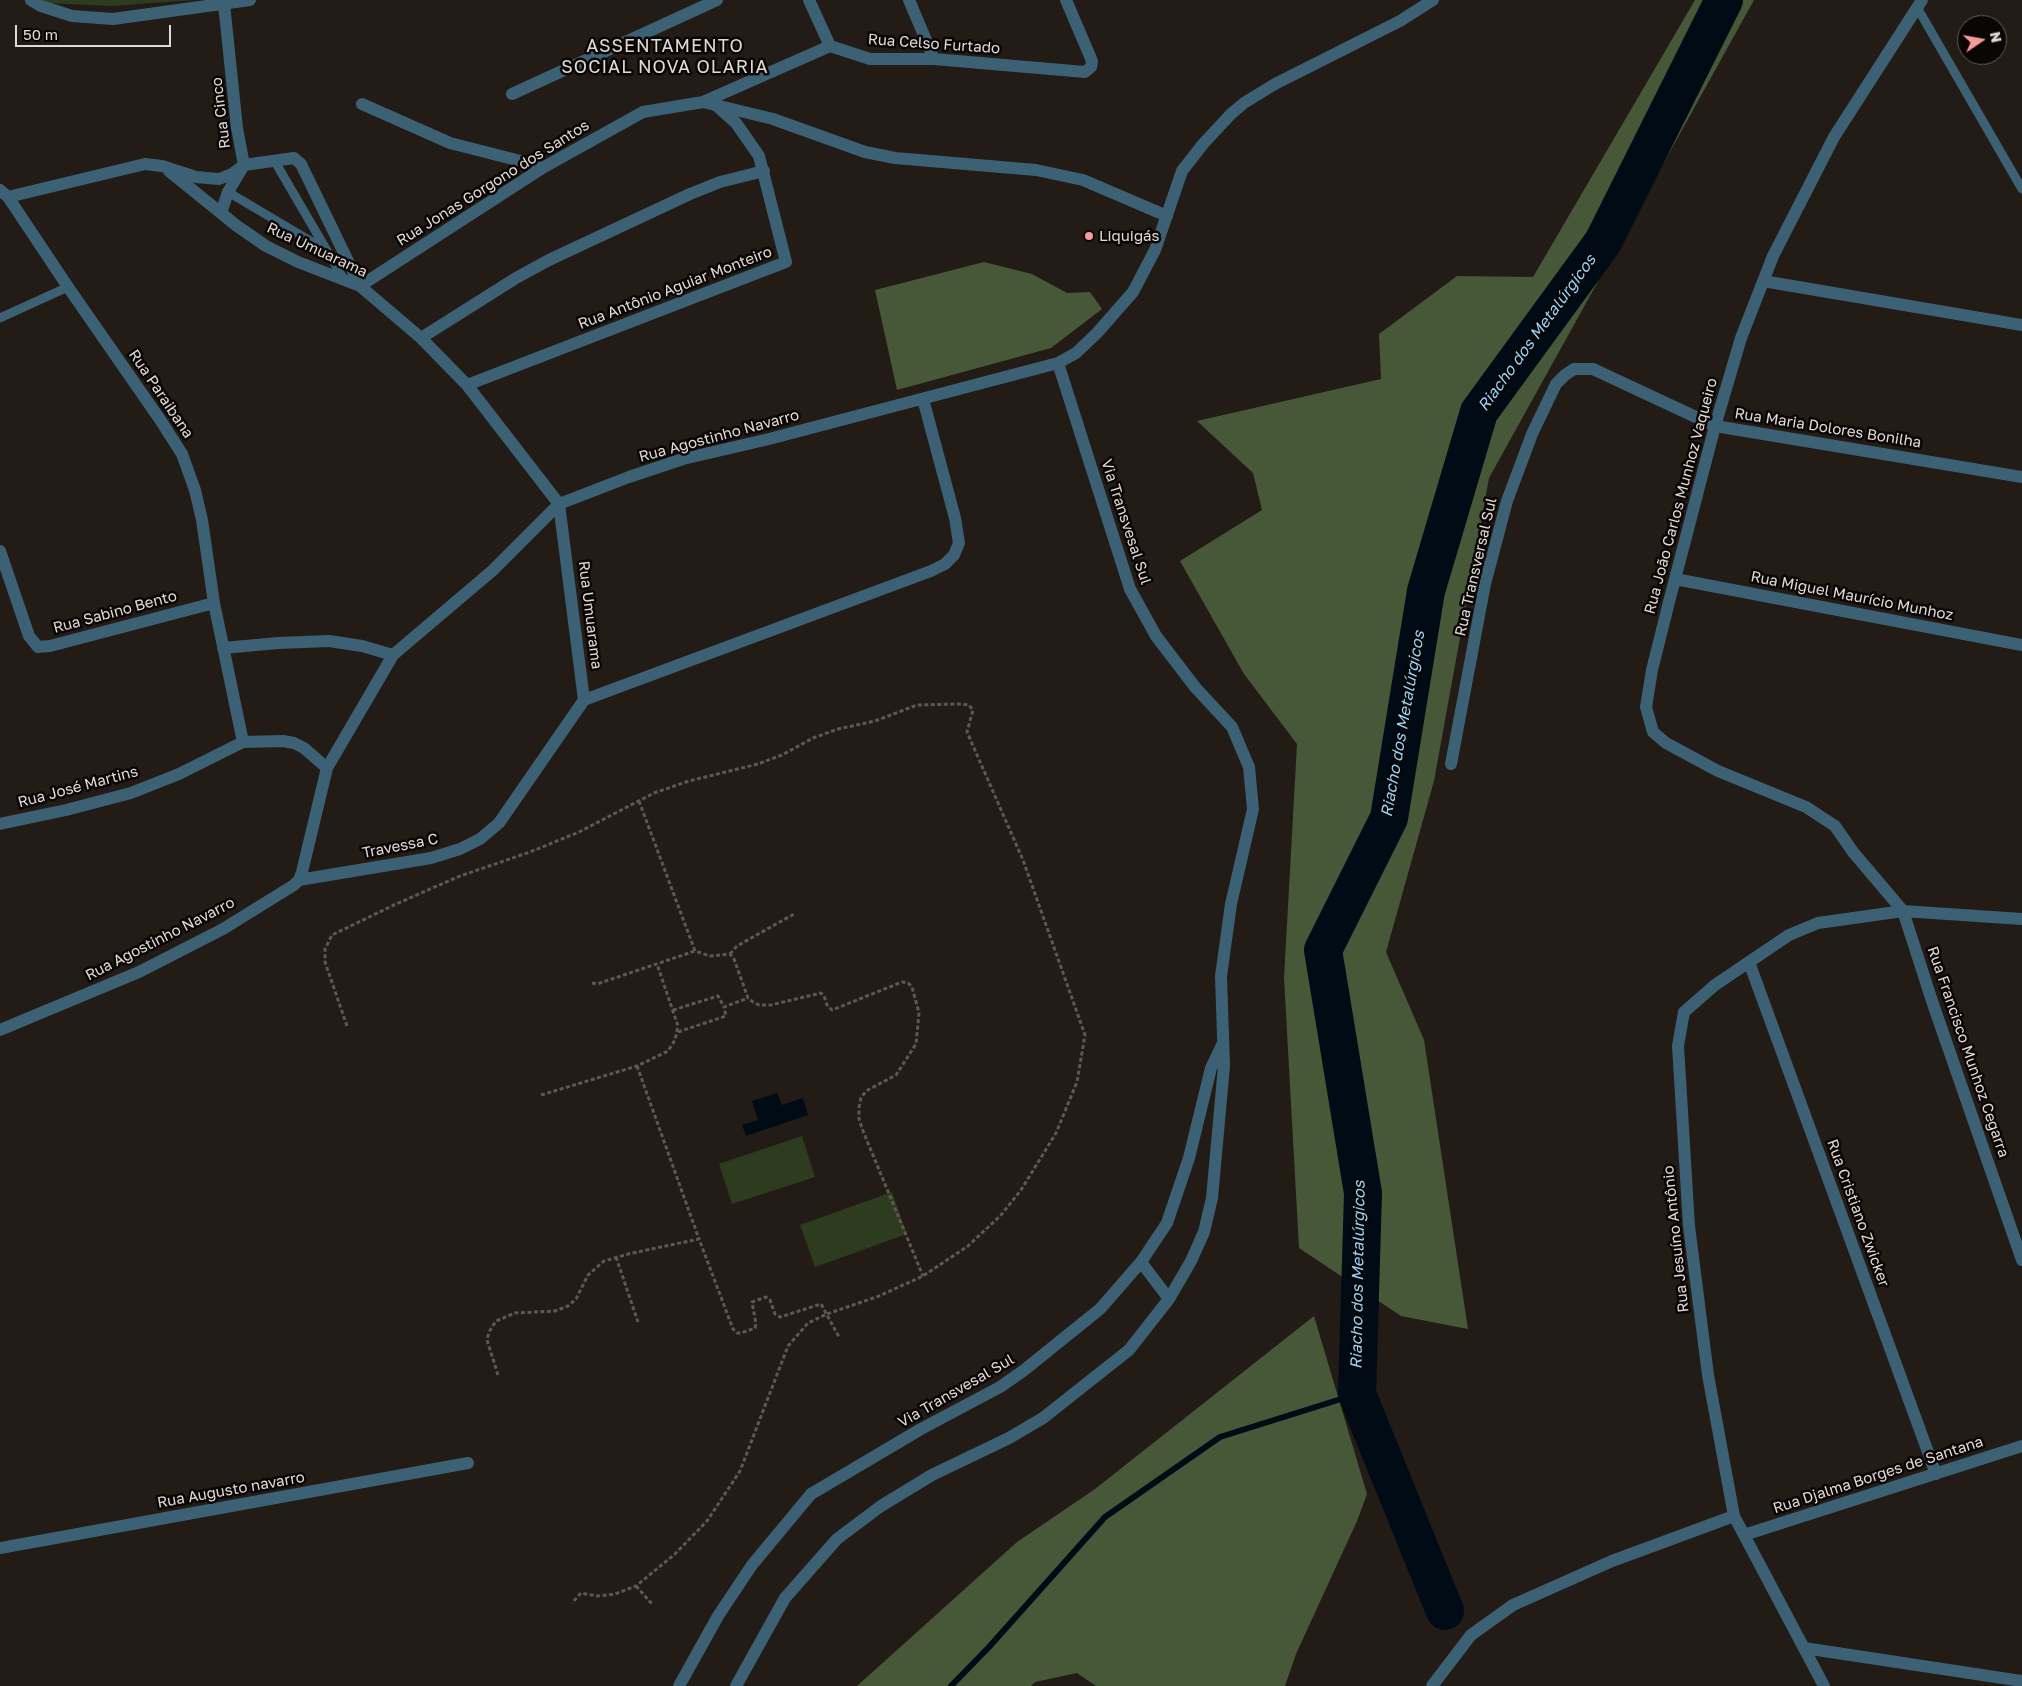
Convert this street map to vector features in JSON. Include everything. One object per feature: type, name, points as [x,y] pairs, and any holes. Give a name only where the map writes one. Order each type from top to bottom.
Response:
[{"type":"street","points":[[31,0],[42,6],[72,16],[113,19],[250,0]]},
{"type":"street","points":[[512,94],[717,0]]},
{"type":"street","points":[[703,102],[830,46],[809,0]]},
{"type":"street","points":[[909,0],[934,59]]},
{"type":"street","name":"Rua Celso Furtado","points":[[830,46],[870,59],[934,59],[1085,72],[1091,67],[1092,61],[1066,0]]},
{"type":"street","name":"Rua Agostinho Navarro","points":[[0,1030],[147,968],[223,929],[299,880],[327,768],[393,655],[492,571],[560,504],[629,477],[683,459],[770,439],[1058,363],[1076,353],[1133,292],[1154,250],[1168,216],[1182,171],[1203,144],[1244,103],[1275,84],[1400,21],[1433,0]]},
{"type":"street","name":"Rua Cinco","points":[[221,213],[228,192],[244,165],[237,128],[224,4]]},
{"type":"street","name":"Rua João Carlos Munhoz Vaqueiro","points":[[1903,911],[1853,852],[1835,826],[1806,808],[1718,771],[1666,743],[1653,732],[1646,707],[1652,670],[1715,426],[1741,338],[1763,281],[1773,256],[1834,137],[1920,4]]},
{"type":"street","name":"Rua Jonas Gorgono dos Santos","points":[[360,286],[544,167],[643,112],[703,102],[772,119],[865,152],[895,158],[1036,170],[1084,180],[1168,216]]},
{"type":"street","points":[[362,104],[450,143],[544,167]]},
{"type":"street","name":"Rua Antônio Aguiar Monteiro","points":[[467,385],[785,263],[786,259],[764,171],[756,149],[736,124],[716,105]]},
{"type":"street","points":[[4,194],[145,164],[162,166],[207,179],[232,174],[244,165],[294,158],[299,161],[360,286]]},
{"type":"street","name":"Rua Umuarama","points":[[162,166],[266,246],[298,262],[360,286],[422,338],[467,385],[560,504],[584,700]]},
{"type":"street","points":[[422,338],[516,278],[549,260],[690,194],[720,182],[764,171]]},
{"type":"street","name":"Rua Paraibana","points":[[4,194],[162,421],[182,454],[195,490],[202,520],[214,603],[243,742]]},
{"type":"street","points":[[1763,281],[2022,325]]},
{"type":"street","name":"Via Transvesal Sul","points":[[736,1686],[785,1598],[837,1539],[880,1506],[932,1475],[1010,1438],[1043,1418],[1129,1350],[1169,1299],[1191,1261],[1204,1232],[1212,1198],[1224,1066],[1221,976],[1231,904],[1253,809],[1249,767],[1232,727],[1195,687],[1156,636],[1130,589],[1058,363]]},
{"type":"street","name":"Rua Maria Dolores Bonilha","points":[[1556,384],[1564,374],[1574,368],[1593,369],[1715,426],[2022,477]]},
{"type":"street","name":"Rua Transversal Sul","points":[[1451,764],[1485,584],[1507,501],[1532,434],[1556,384]]},
{"type":"street","points":[[584,700],[931,571],[945,564],[954,555],[959,543],[955,518],[923,398]]},
{"type":"street","name":"Rua Sabino Bento","points":[[0,551],[30,636],[38,647],[50,646],[214,603]]},
{"type":"street","name":"Rua Miguel Maurício Munhoz","points":[[1675,579],[2022,645]]},
{"type":"street","points":[[223,648],[329,641],[362,646],[393,655]]},
{"type":"street","name":"Travessa C","points":[[299,880],[431,858],[460,849],[480,839],[500,823],[584,700]]},
{"type":"street","name":"Rua José Martins","points":[[0,824],[66,810],[131,793],[180,774],[243,742],[283,741],[294,743],[304,748],[327,768]]},
{"type":"street","name":"Rua Jesuíno Antônio","points":[[1824,1686],[1734,1516],[1708,1375],[1689,1226],[1678,1046],[1684,1012],[1716,985],[1788,935],[1818,923],[1903,911],[2022,919]]},
{"type":"street","name":"Rua Francisco Munhoz Cegarra","points":[[1903,911],[2022,1260]]},
{"type":"street","name":"Rua Cristiano Zwicker","points":[[1749,962],[1936,1474]]},
{"type":"street","name":"Via Transvesal Sul","points":[[683,1684],[718,1616],[752,1565],[811,1494],[1023,1372],[1100,1309],[1140,1262],[1167,1223],[1189,1158],[1211,1068],[1222,1045]]},
{"type":"street","points":[[1140,1262],[1169,1299]]},
{"type":"street","name":"Rua Djalma Borges de Santana","points":[[1744,1534],[2022,1446]]},
{"type":"street","name":"Rua Augusto navarro","points":[[0,1548],[468,1464]]},
{"type":"street","points":[[1432,1686],[1471,1635],[1513,1605],[1612,1561],[1734,1516]]},
{"type":"street","points":[[1804,1648],[2022,1681]]},
{"type":"lane","points":[[1920,4],[2022,189]]},
{"type":"lane","points":[[274,160],[344,280]]},
{"type":"lane","points":[[228,192],[327,250]]},
{"type":"lane","points":[[0,318],[68,287]]},
{"type":"path","points":[[347,1026],[325,962],[325,949],[332,935],[460,876],[530,852],[579,832],[654,793],[689,781],[758,764],[782,755],[813,738],[838,729],[875,721],[917,705],[970,705],[972,710],[967,732],[1023,860],[1085,1036],[1077,1082],[1056,1133],[1021,1190],[1001,1215],[968,1246],[923,1276],[879,1296],[827,1314],[808,1323],[788,1346],[740,1472],[706,1521],[676,1554],[636,1586],[614,1594],[597,1596],[581,1593],[572,1603]]},
{"type":"path","points":[[639,801],[696,951]]},
{"type":"path","points":[[592,983],[597,984],[696,951],[710,956],[730,954],[737,946],[794,914]]},
{"type":"path","points":[[730,954],[734,959],[748,998],[759,1005],[770,1006],[821,993],[832,1010],[902,982],[908,983],[912,987],[919,1013],[916,1044],[896,1075],[866,1091],[861,1098],[859,1107],[863,1131],[923,1276]]},
{"type":"path","points":[[541,1095],[637,1066],[668,1051],[678,1032],[673,1010],[657,964]]},
{"type":"path","points":[[673,1010],[718,996],[726,1016],[678,1032]]},
{"type":"path","points":[[724,1008],[748,998]]},
{"type":"path","points":[[637,1066],[733,1329],[741,1334],[755,1328],[752,1302],[766,1297],[770,1300],[775,1314],[780,1316],[818,1304],[823,1306],[839,1336]]},
{"type":"path","points":[[498,1375],[487,1340],[489,1332],[496,1321],[515,1313],[554,1310],[568,1306],[576,1299],[592,1269],[604,1261],[699,1239]]},
{"type":"path","points":[[616,1257],[638,1322]]},
{"type":"path","points":[[636,1586],[652,1604]]},
{"type":"green space","points":[[43,0],[195,0],[110,6],[47,3]]},
{"type":"green space","points":[[1695,0],[1754,0],[1489,478],[1434,781],[1386,952],[1424,1040],[1468,1329],[1401,1316],[1299,1248],[1284,978],[1297,744],[1244,674],[1180,561],[1262,510],[1253,473],[1197,421],[1381,379],[1379,334],[1457,276],[1533,277]]},
{"type":"green space","points":[[984,262],[1032,274],[1067,293],[1090,292],[1102,309],[1051,348],[897,390],[875,290]]},
{"type":"green space","points":[[802,1136],[815,1177],[732,1204],[719,1164]]},
{"type":"green space","points":[[892,1192],[907,1234],[815,1267],[800,1225]]},
{"type":"green space","points":[[1314,1316],[1367,1494],[1357,1521],[1296,1654],[1285,1686],[1096,1686],[1077,1673],[1035,1682],[1031,1686],[857,1686],[1017,1542],[1095,1489]]},
{"type":"shaded area","points":[[777,1093],[782,1105],[803,1098],[808,1115],[746,1136],[742,1125],[758,1120],[752,1101]]},
{"type":"waterway","name":"Riacho dos Metalúrgicos","points":[[1445,1611],[1357,1394],[1363,1193],[1323,950],[1389,818],[1426,591],[1479,412],[1603,242],[1724,0]]},
{"type":"waterway","points":[[951,1686],[989,1647],[1105,1517],[1220,1437],[1357,1394]]},
{"type":"place","name":"Liquigás","points":[[1089,236]]},
{"type":"district","name":"ASSENTAMENTO SOCIAL NOVA OLARIA","points":[[665,56]]}]
